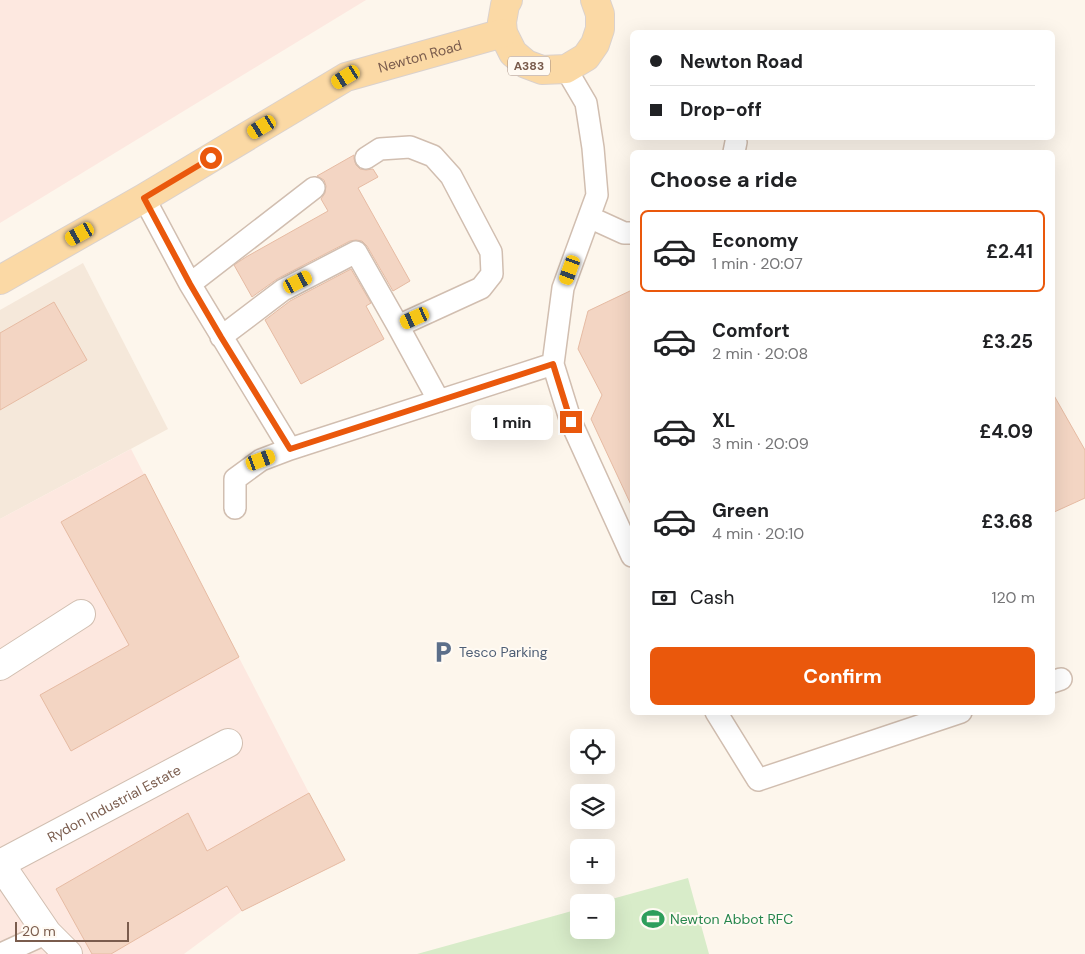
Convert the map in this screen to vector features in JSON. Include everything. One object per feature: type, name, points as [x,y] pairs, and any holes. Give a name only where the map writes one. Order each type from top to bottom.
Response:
[{"type":"main road","points":[[503,33],[502,22],[508,0]]},
{"type":"main road","name":"A383","points":[[503,33],[514,53],[526,64],[542,70],[566,69],[586,57],[595,44],[600,29],[600,14],[595,0]]},
{"type":"main road","name":"Newton Road","points":[[0,280],[144,198],[346,77],[503,33]]},
{"type":"street","points":[[0,666],[81,614]]},
{"type":"street","name":"Rydon Industrial Estate","points":[[68,954],[47,933],[0,864],[228,743]]},
{"type":"lane","points":[[566,69],[586,103],[593,148],[597,195],[563,288],[553,364],[571,422],[630,552]]},
{"type":"lane","points":[[366,158],[380,150],[410,147],[433,156],[451,176],[491,252],[492,274],[481,288],[398,326]]},
{"type":"lane","points":[[190,284],[314,188]]},
{"type":"lane","points":[[144,198],[190,284],[290,449]]},
{"type":"lane","points":[[590,217],[624,233],[630,233]]},
{"type":"lane","points":[[221,337],[283,290],[356,252],[439,402]]},
{"type":"lane","points":[[236,508],[235,479],[261,460],[553,364]]},
{"type":"lane","points":[[718,715],[758,780],[952,715]]},
{"type":"lane","points":[[1,954],[47,933]]},
{"type":"shaded area","points":[[0,0],[366,0],[0,223]]},
{"type":"shaded area","points":[[83,263],[168,429],[0,519],[0,310]]},
{"type":"shaded area","points":[[131,449],[345,860],[242,911],[184,954],[0,954],[0,519]]},
{"type":"green space","name":"Newton Abbot RFC","points":[[688,878],[709,954],[417,954],[570,912],[570,939],[615,939],[615,898]]},
{"type":"building","points":[[354,155],[356,165],[360,169],[373,169],[378,177],[358,188],[410,281],[393,291],[367,246],[362,241],[356,240],[350,241],[277,279],[252,297],[234,265],[328,211],[321,199],[325,193],[326,186],[324,180],[317,176]]},
{"type":"building","points":[[351,269],[371,303],[366,306],[384,339],[301,384],[265,320],[290,301]]},
{"type":"building","points":[[630,291],[630,503],[591,419],[602,395],[578,349],[588,311]]},
{"type":"building","points":[[54,302],[87,360],[0,410],[0,333]]},
{"type":"building","points":[[1055,397],[1085,450],[1085,498],[1055,512]]},
{"type":"building","points":[[145,474],[239,657],[71,751],[40,695],[129,645],[61,522]]},
{"type":"building","points":[[309,793],[345,860],[242,911],[227,886],[111,954],[92,954],[56,889],[188,813],[207,851]]},
{"type":"place","name":"Tesco Parking","points":[[443,652]]},
{"type":"place","name":"Newton Abbot RFC","points":[[653,919]]},
{"type":"route","points":[[211,158],[144,198],[190,284],[290,449],[553,364],[571,422]]}]
